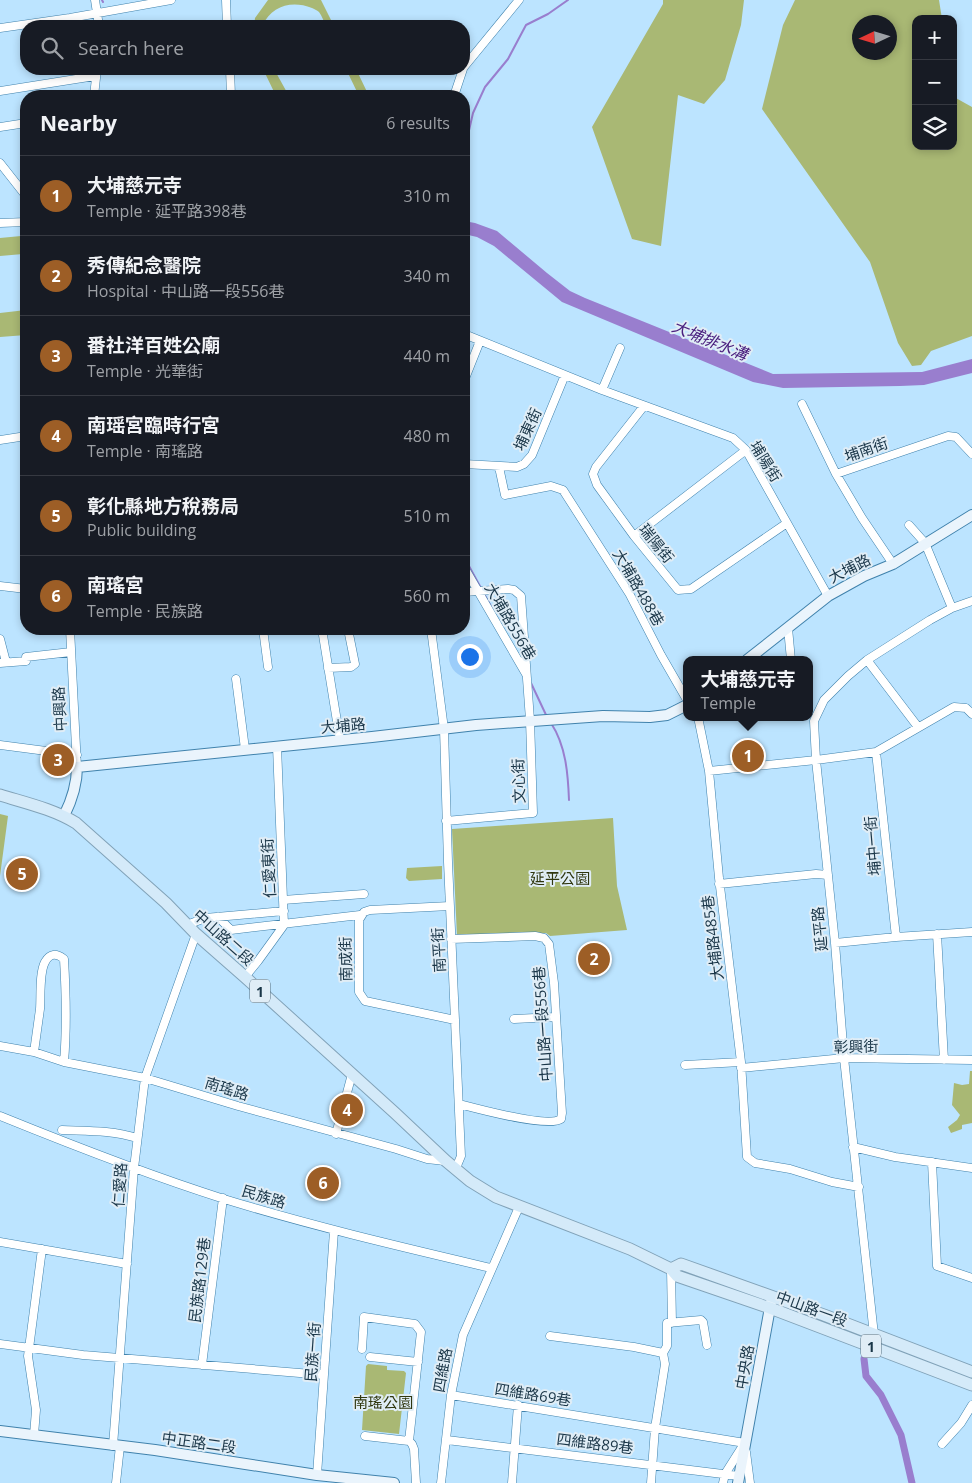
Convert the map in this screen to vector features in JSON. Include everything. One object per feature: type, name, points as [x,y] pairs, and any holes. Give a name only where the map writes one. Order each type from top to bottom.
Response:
[{"type":"main road","name":"大埔路","points":[[752,656],[828,596],[864,576],[893,564],[972,515]]},
{"type":"main road","name":"大埔路","points":[[77,767],[530,720],[619,716],[650,718],[667,715],[683,707]]},
{"type":"main road","name":"中興路","points":[[64,816],[73,798],[77,780],[77,767]]},
{"type":"main road","name":"中山路二段","points":[[0,795],[39,806],[76,823],[166,903],[196,934],[352,1074],[446,1162],[456,1168]]},
{"type":"main road","name":"中山路一段","points":[[456,1168],[483,1190],[519,1207],[605,1239],[671,1269],[677,1276],[874,1335],[972,1372]]},
{"type":"main road","name":"中山路一段","points":[[771,1303],[972,1385]]},
{"type":"main road","name":"中央路","points":[[738,1479],[771,1303]]},
{"type":"main road","name":"中正路二段","points":[[0,1431],[394,1483]]},
{"type":"street","points":[[94,0],[98,20]]},
{"type":"street","points":[[48,20],[171,0]]},
{"type":"street","points":[[226,0],[227,20]]},
{"type":"street","points":[[470,60],[519,0]]},
{"type":"street","points":[[0,28],[20,25]]},
{"type":"street","points":[[0,91],[81,75]]},
{"type":"street","points":[[94,90],[96,75]]},
{"type":"street","points":[[230,75],[231,90]]},
{"type":"street","points":[[456,90],[461,75]]},
{"type":"street","points":[[0,127],[20,124]]},
{"type":"street","points":[[0,162],[20,188]]},
{"type":"street","points":[[0,223],[20,222]]},
{"type":"street","name":"埔陽街","points":[[470,337],[602,390],[733,438],[746,450],[828,596]]},
{"type":"street","points":[[470,366],[480,341]]},
{"type":"street","points":[[602,390],[620,348]]},
{"type":"street","name":"埔東街","points":[[470,465],[517,467],[528,461],[565,375]]},
{"type":"street","points":[[802,404],[836,474]]},
{"type":"street","name":"瑞陽街","points":[[644,406],[596,467],[594,474],[597,485],[634,536],[678,590],[691,589],[787,524]]},
{"type":"street","name":"埔南街","points":[[893,564],[862,518],[836,474],[948,436],[956,437],[972,454]]},
{"type":"street","points":[[0,440],[20,437]]},
{"type":"street","points":[[634,536],[746,450]]},
{"type":"street","name":"大埔路488巷","points":[[499,467],[505,495],[551,486],[563,490],[629,593],[683,693]]},
{"type":"street","points":[[909,525],[925,543],[952,608]]},
{"type":"street","name":"大埔路556巷","points":[[470,577],[528,676],[530,720]]},
{"type":"street","points":[[0,586],[20,588]]},
{"type":"street","points":[[470,592],[508,589],[514,590],[521,596],[528,676]]},
{"type":"street","name":"延平路","points":[[813,717],[824,700],[867,660],[895,641],[952,608],[972,601]]},
{"type":"street","points":[[788,628],[792,656]]},
{"type":"street","name":"中興路","points":[[70,635],[77,767]]},
{"type":"street","points":[[264,635],[268,667]]},
{"type":"street","points":[[323,635],[340,740]]},
{"type":"street","points":[[328,668],[351,667],[355,664],[349,635]]},
{"type":"street","name":"南平街","points":[[432,635],[444,729],[446,821],[461,1156],[456,1168]]},
{"type":"street","points":[[0,639],[3,663],[26,661],[26,658],[71,652]]},
{"type":"street","points":[[867,660],[918,727]]},
{"type":"street","points":[[236,679],[245,749]]},
{"type":"street","points":[[708,771],[876,752],[954,707],[966,708],[972,714]]},
{"type":"street","name":"文心街","points":[[446,821],[533,813],[530,720]]},
{"type":"street","name":"大埔路485巷","points":[[699,721],[708,771],[719,884],[741,1065],[747,1157],[755,1163],[790,1169],[832,1182],[858,1187]]},
{"type":"street","name":"延平路","points":[[812,721],[835,943],[844,1058],[874,1335]]},
{"type":"street","points":[[0,745],[77,755]]},
{"type":"street","name":"仁愛東街","points":[[277,746],[284,924]]},
{"type":"street","name":"埔中一街","points":[[876,752],[896,937]]},
{"type":"street","points":[[719,884],[816,874],[828,875]]},
{"type":"street","points":[[283,900],[364,894]]},
{"type":"street","name":"南成街","points":[[450,906],[370,910],[360,915],[359,992],[365,1001],[455,1020]]},
{"type":"street","points":[[187,925],[205,918],[284,911]]},
{"type":"street","points":[[218,917],[231,930],[360,915]]},
{"type":"street","points":[[245,977],[284,924]]},
{"type":"street","points":[[835,943],[972,932]]},
{"type":"street","name":"仁愛路","points":[[116,1483],[120,1357],[134,1168],[144,1078],[196,934]]},
{"type":"street","points":[[937,934],[944,1060]]},
{"type":"street","name":"中山路一段556巷","points":[[451,939],[536,936],[544,938],[549,944],[554,983],[562,1113],[561,1119],[550,1123],[518,1118],[459,1104]]},
{"type":"street","points":[[34,1052],[43,968],[49,956],[58,954],[64,959],[67,1032],[64,1062]]},
{"type":"street","points":[[514,1019],[556,1017]]},
{"type":"street","name":"南瑤路","points":[[0,1046],[34,1052],[64,1062],[144,1078],[336,1134],[427,1159],[446,1162]]},
{"type":"street","name":"彰興街","points":[[685,1066],[741,1065],[844,1058],[972,1060]]},
{"type":"street","points":[[336,1134],[352,1074]]},
{"type":"street","name":"民族路","points":[[0,1116],[134,1168],[223,1198],[334,1231],[491,1268]]},
{"type":"street","points":[[62,1130],[97,1130],[137,1138]]},
{"type":"street","points":[[853,1147],[895,1157],[972,1168]]},
{"type":"street","points":[[932,1162],[937,1266],[972,1278]]},
{"type":"street","name":"民族路129巷","points":[[202,1366],[223,1198]]},
{"type":"street","points":[[491,1268],[519,1207]]},
{"type":"street","name":"民族一街","points":[[317,1474],[334,1231]]},
{"type":"street","points":[[0,1242],[127,1264]]},
{"type":"street","points":[[34,1435],[36,1410],[29,1369],[28,1347],[42,1249]]},
{"type":"street","name":"四維路","points":[[441,1483],[451,1395],[463,1335],[491,1268]]},
{"type":"street","points":[[671,1269],[672,1323]]},
{"type":"street","points":[[362,1349],[364,1317],[415,1324],[421,1332],[409,1441],[414,1449],[416,1483]]},
{"type":"street","points":[[651,1483],[655,1428],[665,1364],[663,1353],[667,1346],[666,1325],[701,1320],[707,1345]]},
{"type":"street","points":[[550,1336],[624,1345],[663,1353]]},
{"type":"street","points":[[0,1344],[83,1355],[324,1376]]},
{"type":"street","points":[[370,1357],[418,1362]]},
{"type":"street","name":"四維路69巷","points":[[451,1395],[745,1442]]},
{"type":"street","points":[[942,1444],[961,1424],[972,1404]]},
{"type":"street","points":[[512,1483],[518,1405]]},
{"type":"street","points":[[365,1436],[409,1441]]},
{"type":"street","name":"四維路89巷","points":[[447,1440],[725,1474],[738,1479]]},
{"type":"street","name":"中央路","points":[[723,1483],[725,1474],[745,1442]]},
{"type":"street","name":"中央路","points":[[745,1442],[750,1483]]},
{"type":"green space","points":[[268,0],[321,0],[331,20],[323,20],[319,12],[312,8],[297,5],[283,6],[265,20],[255,20]]},
{"type":"green space","points":[[663,0],[744,0],[741,25],[725,80],[704,104],[678,95],[661,246],[632,239],[592,127],[663,4]]},
{"type":"green space","points":[[795,0],[939,0],[941,15],[912,15],[912,150],[957,150],[957,99],[972,107],[972,336],[931,351],[921,365],[912,366],[898,343],[870,262],[762,109],[783,25]]},
{"type":"green space","points":[[266,75],[277,75],[286,90],[273,90]]},
{"type":"green space","points":[[349,75],[359,75],[366,90],[356,90]]},
{"type":"green space","points":[[20,236],[20,254],[0,256],[0,238]]},
{"type":"green space","points":[[20,311],[20,335],[0,337],[0,313]]},
{"type":"green space","points":[[0,814],[8,816],[0,876]]},
{"type":"green space","name":"延平公園","points":[[613,818],[617,886],[627,930],[550,936],[546,933],[457,936],[452,829]]},
{"type":"green space","points":[[442,866],[442,879],[409,881],[406,878],[407,868]]},
{"type":"green space","points":[[970,1071],[972,1071],[972,1123],[962,1125],[962,1129],[951,1133],[948,1127],[960,1115],[952,1105],[954,1083],[969,1084]]},
{"type":"green space","name":"南瑤公園","points":[[368,1364],[387,1366],[387,1370],[404,1371],[406,1373],[399,1434],[362,1430],[366,1366]]},
{"type":"shaded area","points":[[470,222],[497,231],[570,291],[773,374],[922,372],[972,359],[972,373],[924,385],[900,386],[783,388],[753,382],[562,302],[494,246],[470,235]]},
{"type":"waterway","points":[[470,126],[473,113],[485,87],[508,59],[526,25],[548,14],[568,0]]},
{"type":"waterway","points":[[470,568],[481,588]]},
{"type":"waterway","points":[[483,592],[492,608]]},
{"type":"waterway","points":[[531,683],[547,717]]},
{"type":"waterway","points":[[551,723],[563,751],[567,770],[569,800]]},
{"type":"waterway","points":[[864,1359],[866,1376],[881,1395],[901,1435],[912,1483]]},
{"type":"place","name":"大埔慈元寺","points":[[748,756]]},
{"type":"place","name":"番社洋百姓公廟","points":[[58,760]]},
{"type":"place","name":"彰化縣地方稅務局","points":[[22,874]]},
{"type":"place","name":"秀傳紀念醫院","points":[[594,959]]},
{"type":"place","name":"南瑶宮臨時行宮","points":[[347,1110]]},
{"type":"place","name":"南瑤宮","points":[[323,1183]]},
{"type":"water label","name":"大埔排水溝","points":[[710,340]]}]
